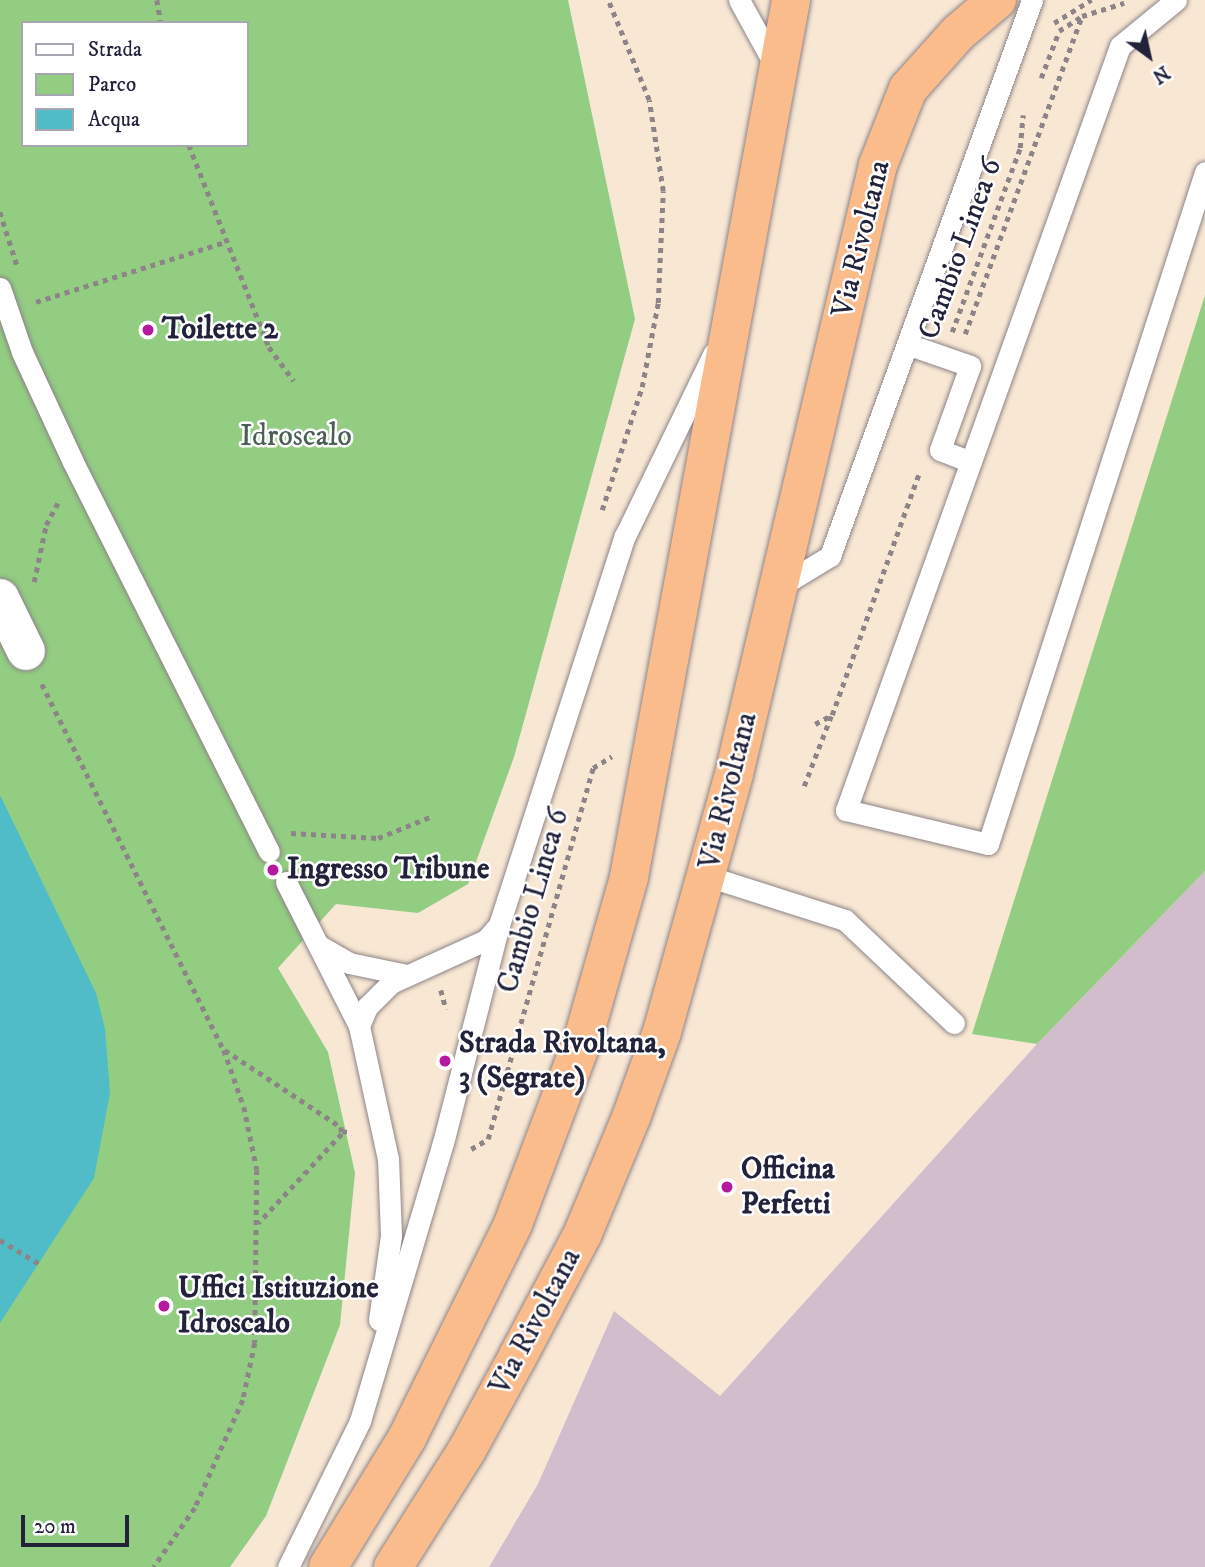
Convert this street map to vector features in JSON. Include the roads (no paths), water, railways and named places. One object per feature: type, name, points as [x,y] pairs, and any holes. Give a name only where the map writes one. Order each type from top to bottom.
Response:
[{"type":"highway","name":"Via Rivoltana","points":[[328,1567],[407,1438],[513,1224],[583,1039],[629,877],[728,323],[791,0]]},
{"type":"highway","name":"Via Rivoltana","points":[[393,1567],[467,1450],[583,1233],[662,1032],[707,876],[779,587],[878,165],[908,89],[973,19],[997,0]]},
{"type":"highway","points":[[422,1567],[488,1461],[516,1405],[544,1344],[583,1233]]},
{"type":"street","points":[[17,592],[26,651]]},
{"type":"lane","points":[[739,0],[777,69]]},
{"type":"lane","points":[[779,587],[830,556],[1032,0]]},
{"type":"lane","points":[[1176,0],[1120,46],[846,810],[988,844],[1205,172]]},
{"type":"lane","points":[[3,297],[22,352],[73,462],[269,852]]},
{"type":"lane","points":[[288,1567],[342,1464],[370,1383],[443,1143],[499,925],[625,536],[728,323]]},
{"type":"lane","points":[[907,344],[970,366],[940,450],[971,462]]},
{"type":"lane","points":[[707,876],[845,920],[954,1023]]},
{"type":"lane","points":[[286,882],[359,1026],[388,1160],[391,1236],[370,1383]]},
{"type":"lane","points":[[359,1026],[377,994],[407,975],[486,940],[499,925]]},
{"type":"lane","points":[[320,946],[349,963],[407,975]]},
{"type":"water","points":[[0,795],[96,993],[105,1029],[110,1093],[94,1178],[0,1323]]},
{"type":"place","name":"Toilette 2","points":[[148,330]]},
{"type":"place","name":"Ingresso Tribune","points":[[273,870]]},
{"type":"place","name":"Strada Rivoltana, 3 (Segrate)","points":[[445,1061]]},
{"type":"place","name":"Officina Perfetti","points":[[727,1187]]},
{"type":"place","name":"Uffici Istituzione Idroscalo","points":[[164,1306]]},
{"type":"park label","name":"Idroscalo","points":[[296,437]]}]
